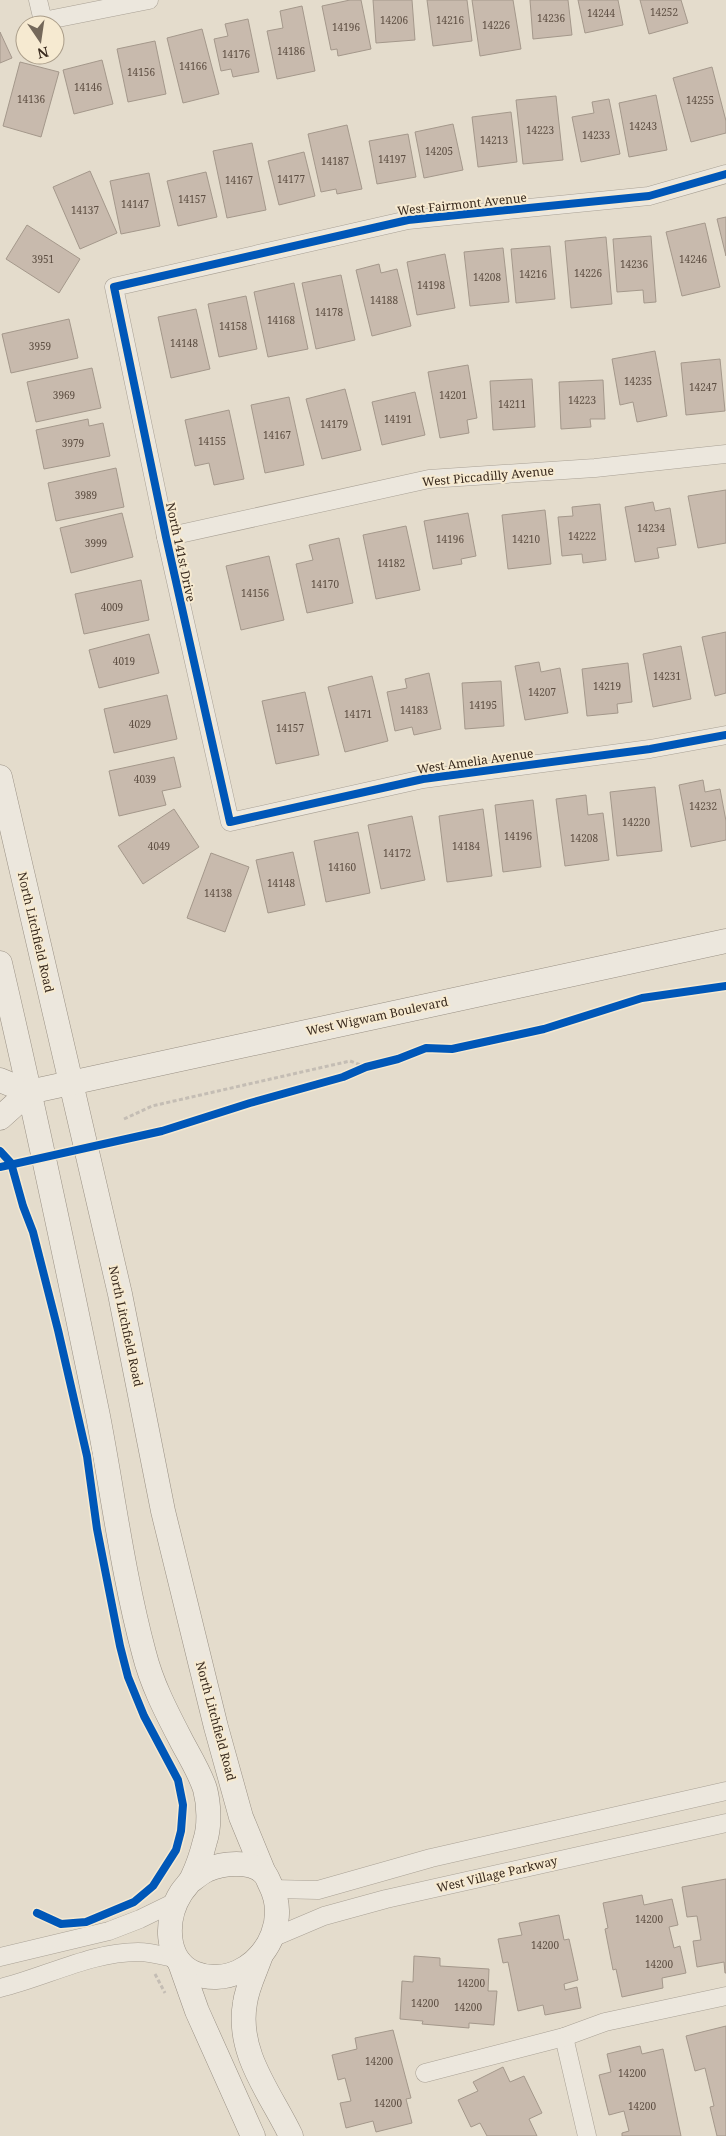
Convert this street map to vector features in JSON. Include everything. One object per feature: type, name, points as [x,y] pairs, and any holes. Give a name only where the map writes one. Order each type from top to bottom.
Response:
[{"type":"main road","name":"North Litchfield Road","points":[[0,776],[120,1294],[166,1521],[214,1717],[241,1817],[268,1881]]},
{"type":"main road","name":"West Wigwam Boulevard","points":[[0,1118],[29,1092],[72,1081],[726,941]]},
{"type":"main road","points":[[0,962],[97,1412],[129,1593],[143,1650],[151,1681],[205,1789],[208,1812],[207,1837],[191,1881],[173,1909],[170,1927],[172,1945],[197,2011],[253,2136]]},
{"type":"main road","points":[[0,1080],[29,1092]]},
{"type":"main road","points":[[191,1881],[208,1869],[228,1864],[247,1865],[268,1881],[277,1907],[276,1922],[244,2003],[244,2034],[250,2059],[291,2136]]},
{"type":"main road","points":[[178,1961],[195,1974],[218,1978],[236,1973],[252,1963],[266,1946]]},
{"type":"street","points":[[38,0],[44,21],[149,0]]},
{"type":"street","name":"West Fairmont Avenue","points":[[114,287],[408,220],[649,196],[726,174]]},
{"type":"street","name":"North 141st Drive","points":[[114,287],[166,537],[230,822]]},
{"type":"street","name":"West Piccadilly Avenue","points":[[166,537],[429,479],[595,468],[726,454]]},
{"type":"street","name":"West Amelia Avenue","points":[[230,822],[423,779],[650,749],[726,735]]},
{"type":"street","points":[[268,1881],[318,1890],[431,1858],[726,1791]]},
{"type":"street","name":"West Village Parkway","points":[[266,1946],[324,1916],[386,1899],[726,1823]]},
{"type":"street","points":[[0,1957],[109,1931],[140,1919],[177,1901]]},
{"type":"street","points":[[0,1988],[25,1982],[101,1956],[140,1952],[178,1961]]},
{"type":"street","points":[[425,2073],[564,2037],[605,2022],[726,1996]]},
{"type":"street","points":[[564,2037],[587,2136]]},
{"type":"path","points":[[124,1119],[152,1106],[350,1061],[366,1067]]},
{"type":"path","points":[[151,1968],[160,1981],[168,1999]]},
{"type":"building","points":[[350,0],[361,0],[371,49],[338,56],[337,49],[331,50],[322,6]]},
{"type":"building","points":[[373,0],[412,0],[415,40],[376,43]]},
{"type":"building","points":[[427,0],[467,0],[472,41],[433,46]]},
{"type":"building","points":[[472,0],[513,0],[521,49],[480,56]]},
{"type":"building","points":[[530,0],[568,0],[572,35],[533,39]]},
{"type":"building","points":[[578,0],[618,0],[623,25],[585,33]]},
{"type":"building","points":[[640,0],[681,0],[688,23],[649,34]]},
{"type":"building","points":[[302,6],[315,71],[277,79],[267,31],[283,28],[280,11]]},
{"type":"building","points":[[248,19],[259,72],[233,77],[231,69],[221,71],[214,39],[228,36],[225,24]]},
{"type":"building","points":[[202,29],[219,94],[183,103],[167,38]]},
{"type":"building","points":[[0,32],[12,58],[0,63]]},
{"type":"building","points":[[155,41],[166,94],[128,102],[117,49]]},
{"type":"building","points":[[102,60],[113,104],[74,114],[63,70]]},
{"type":"building","points":[[19,65],[32,65],[59,72],[41,137],[3,126]]},
{"type":"building","points":[[712,67],[726,121],[726,133],[691,142],[673,78]]},
{"type":"building","points":[[656,95],[667,150],[629,157],[619,103]]},
{"type":"building","points":[[556,96],[563,160],[523,164],[516,100]]},
{"type":"building","points":[[609,99],[620,154],[581,162],[572,117],[594,113],[592,102]]},
{"type":"building","points":[[511,112],[517,162],[478,167],[472,117]]},
{"type":"building","points":[[453,124],[463,170],[424,178],[415,132]]},
{"type":"building","points":[[347,125],[362,189],[337,194],[336,189],[321,192],[308,134]]},
{"type":"building","points":[[408,134],[416,177],[377,184],[369,141]]},
{"type":"building","points":[[252,143],[266,210],[227,218],[213,151]]},
{"type":"building","points":[[304,152],[315,196],[279,205],[268,161]]},
{"type":"building","points":[[90,171],[117,233],[80,249],[53,187]]},
{"type":"building","points":[[206,172],[217,217],[178,226],[167,181]]},
{"type":"building","points":[[149,173],[160,226],[121,234],[110,181]]},
{"type":"building","points":[[726,217],[726,256],[717,219]]},
{"type":"building","points":[[705,223],[720,287],[682,296],[666,232]]},
{"type":"building","points":[[27,225],[80,259],[59,293],[6,259]]},
{"type":"building","points":[[651,236],[656,302],[644,303],[643,290],[617,292],[613,239]]},
{"type":"building","points":[[606,237],[612,304],[571,308],[565,241]]},
{"type":"building","points":[[550,246],[555,299],[516,303],[511,249]]},
{"type":"building","points":[[503,248],[509,302],[470,306],[464,252]]},
{"type":"building","points":[[445,254],[455,308],[417,315],[407,262]]},
{"type":"building","points":[[379,264],[381,273],[397,269],[411,326],[372,336],[356,270]]},
{"type":"building","points":[[341,275],[355,340],[316,349],[302,283]]},
{"type":"building","points":[[294,283],[308,349],[268,357],[254,292]]},
{"type":"building","points":[[246,296],[257,349],[219,357],[208,304]]},
{"type":"building","points":[[196,309],[210,369],[171,378],[158,317]]},
{"type":"building","points":[[69,319],[78,358],[11,373],[2,334]]},
{"type":"building","points":[[655,351],[667,416],[637,422],[633,402],[620,405],[612,359]]},
{"type":"building","points":[[720,359],[725,411],[686,415],[681,363]]},
{"type":"building","points":[[468,365],[477,418],[467,420],[469,433],[440,438],[428,372]]},
{"type":"building","points":[[92,368],[101,408],[36,422],[27,382]]},
{"type":"building","points":[[532,379],[535,427],[493,430],[490,381]]},
{"type":"building","points":[[603,380],[605,419],[590,419],[591,427],[561,429],[559,382]]},
{"type":"building","points":[[345,389],[361,450],[322,459],[306,399]]},
{"type":"building","points":[[415,392],[425,435],[382,445],[372,402]]},
{"type":"building","points":[[289,397],[304,465],[265,473],[251,405]]},
{"type":"building","points":[[229,410],[244,479],[214,485],[209,463],[195,466],[185,420]]},
{"type":"building","points":[[88,419],[89,426],[103,423],[110,456],[44,469],[36,430]]},
{"type":"building","points":[[116,468],[124,507],[56,521],[48,483]]},
{"type":"building","points":[[726,490],[726,543],[698,548],[688,496]]},
{"type":"building","points":[[653,502],[655,511],[670,508],[676,545],[657,548],[659,558],[635,562],[625,507]]},
{"type":"building","points":[[600,504],[606,560],[583,563],[582,554],[562,556],[558,517],[573,516],[572,507]]},
{"type":"building","points":[[545,510],[551,564],[508,569],[502,515]]},
{"type":"building","points":[[122,513],[133,557],[71,573],[60,528]]},
{"type":"building","points":[[468,513],[476,556],[461,559],[462,564],[433,569],[424,521]]},
{"type":"building","points":[[406,526],[420,590],[376,599],[363,535]]},
{"type":"building","points":[[339,538],[353,603],[307,613],[296,564],[313,560],[309,545]]},
{"type":"building","points":[[269,556],[284,620],[241,630],[226,566]]},
{"type":"building","points":[[141,580],[149,620],[84,634],[75,594]]},
{"type":"building","points":[[726,632],[726,693],[715,696],[702,637]]},
{"type":"building","points":[[149,634],[159,673],[99,688],[89,650]]},
{"type":"building","points":[[681,646],[691,699],[653,707],[643,654]]},
{"type":"building","points":[[539,662],[541,672],[560,668],[568,713],[525,720],[515,666]]},
{"type":"building","points":[[628,663],[632,702],[617,704],[618,713],[587,716],[582,669]]},
{"type":"building","points":[[429,673],[441,729],[414,735],[412,727],[395,731],[387,692],[407,688],[405,679]]},
{"type":"building","points":[[372,676],[388,741],[345,752],[328,687]]},
{"type":"building","points":[[501,681],[504,726],[465,729],[462,683]]},
{"type":"building","points":[[305,692],[319,755],[276,764],[262,701]]},
{"type":"building","points":[[167,695],[177,739],[114,753],[104,709]]},
{"type":"building","points":[[174,757],[181,787],[162,791],[166,805],[119,816],[109,771]]},
{"type":"building","points":[[703,780],[705,792],[720,789],[726,821],[726,840],[691,847],[679,785]]},
{"type":"building","points":[[655,787],[662,851],[617,856],[610,792]]},
{"type":"building","points":[[586,795],[588,815],[603,813],[609,860],[565,866],[556,799]]},
{"type":"building","points":[[533,800],[541,867],[503,872],[495,805]]},
{"type":"building","points":[[174,809],[199,847],[143,884],[118,846]]},
{"type":"building","points":[[483,809],[492,876],[447,882],[439,816]]},
{"type":"building","points":[[412,816],[425,880],[381,889],[368,825]]},
{"type":"building","points":[[358,832],[370,893],[326,902],[314,841]]},
{"type":"building","points":[[293,852],[305,905],[268,913],[256,860]]},
{"type":"building","points":[[211,853],[249,867],[225,932],[187,918]]},
{"type":"building","points":[[726,1879],[725,1973],[724,1962],[697,1967],[693,1941],[701,1940],[697,1916],[687,1917],[682,1887]]},
{"type":"building","points":[[642,1895],[644,1905],[672,1899],[678,1925],[669,1927],[674,1948],[680,1946],[686,1973],[662,1978],[663,1988],[622,1997],[616,1969],[613,1970],[605,1929],[608,1928],[603,1903]]},
{"type":"building","points":[[559,1915],[564,1940],[569,1939],[578,1980],[564,1984],[565,1990],[577,1987],[581,2008],[545,2015],[543,2005],[518,2011],[508,1962],[503,1963],[498,1939],[522,1935],[519,1923]]},
{"type":"building","points":[[414,1956],[440,1958],[440,1966],[489,1969],[488,1991],[497,1991],[494,2025],[469,2023],[469,2028],[422,2024],[423,2021],[400,2019],[402,1981],[413,1982]]},
{"type":"building","points":[[726,2026],[726,2136],[717,2136],[710,2107],[714,2106],[705,2068],[695,2071],[686,2036]]},
{"type":"building","points":[[393,2030],[411,2098],[406,2099],[412,2123],[376,2132],[373,2121],[346,2128],[340,2103],[351,2101],[345,2078],[338,2080],[332,2055],[357,2049],[355,2038]]},
{"type":"building","points":[[640,2046],[642,2054],[663,2049],[681,2136],[622,2136],[622,2133],[629,2131],[624,2111],[609,2115],[599,2075],[611,2072],[607,2054]]},
{"type":"building","points":[[503,2067],[510,2082],[524,2076],[542,2113],[529,2119],[537,2136],[487,2136],[480,2123],[471,2127],[458,2100],[478,2091],[473,2082]]},
{"type":"cycle path","points":[[726,174],[649,196],[408,220],[114,287],[166,537],[230,822],[423,779],[650,749],[726,735]]},
{"type":"cycle path","points":[[0,1167],[162,1131],[250,1103],[343,1077],[366,1067],[398,1059],[426,1048],[452,1049],[544,1029],[642,998],[726,986]]},
{"type":"cycle path","points":[[0,1151],[11,1163],[23,1206],[33,1232],[58,1330],[87,1456],[97,1529],[128,1677],[144,1716],[178,1780],[183,1805],[181,1831],[176,1850],[153,1886],[134,1902],[86,1922],[61,1924],[37,1913]]}]
